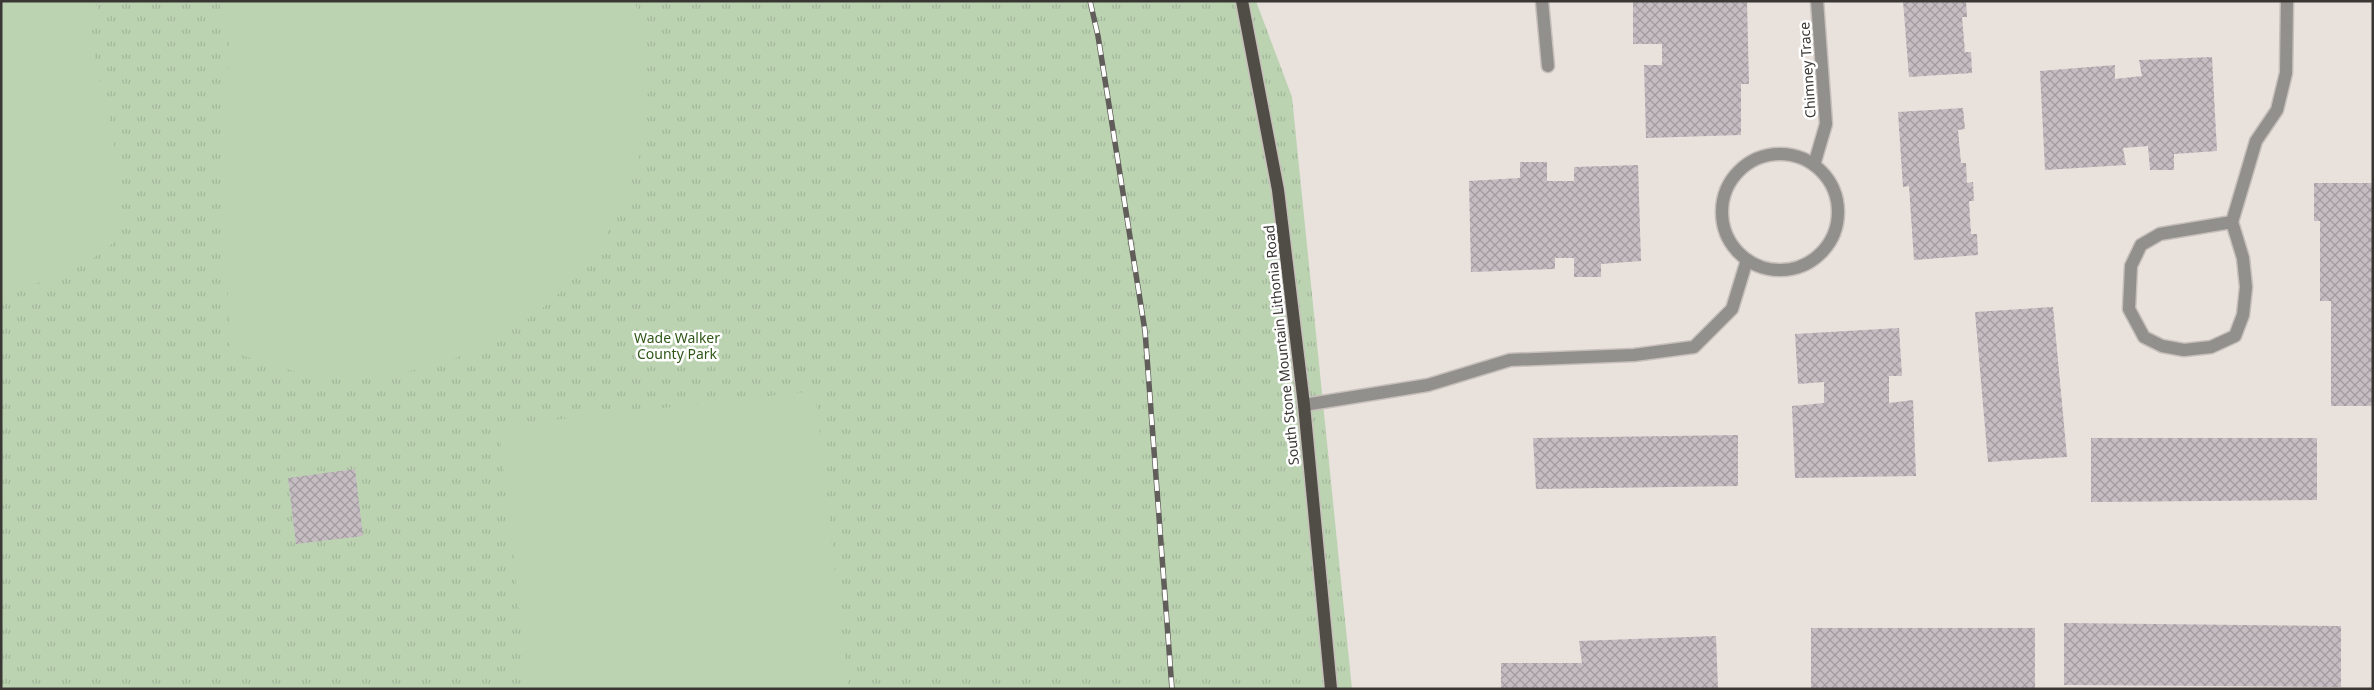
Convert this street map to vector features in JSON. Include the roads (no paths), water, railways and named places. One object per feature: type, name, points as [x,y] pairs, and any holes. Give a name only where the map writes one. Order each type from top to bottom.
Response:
[{"type":"main road","name":"South Stone Mountain Lithonia Road","points":[[1242,1],[1278,190],[1304,405],[1331,689]]},
{"type":"street","points":[[1542,1],[1548,66]]},
{"type":"street","name":"Chimney Trace","points":[[1814,165],[1826,124],[1817,1]]},
{"type":"street","points":[[2232,222],[2160,234],[2142,245],[2131,266],[2129,309],[2144,337],[2162,346],[2184,350],[2211,347],[2235,336],[2243,315],[2246,287],[2243,258],[2232,222],[2256,141],[2276,110],[2286,73],[2287,1]]},
{"type":"street","points":[[1780,154],[1798,157],[1814,165],[1828,179],[1836,198],[1838,218],[1833,237],[1816,257],[1805,264],[1786,270],[1765,269],[1747,260],[1734,248],[1725,231],[1722,213],[1724,195],[1732,179],[1745,166],[1761,157],[1780,154]]},
{"type":"street","points":[[1304,405],[1428,385],[1510,360],[1634,355],[1694,347],[1732,309],[1747,260]]},
{"type":"railway","points":[[1090,1],[1098,36],[1145,331],[1172,689]]},
{"type":"park label","name":"Wade Walker County Park","points":[[677,346]]}]
